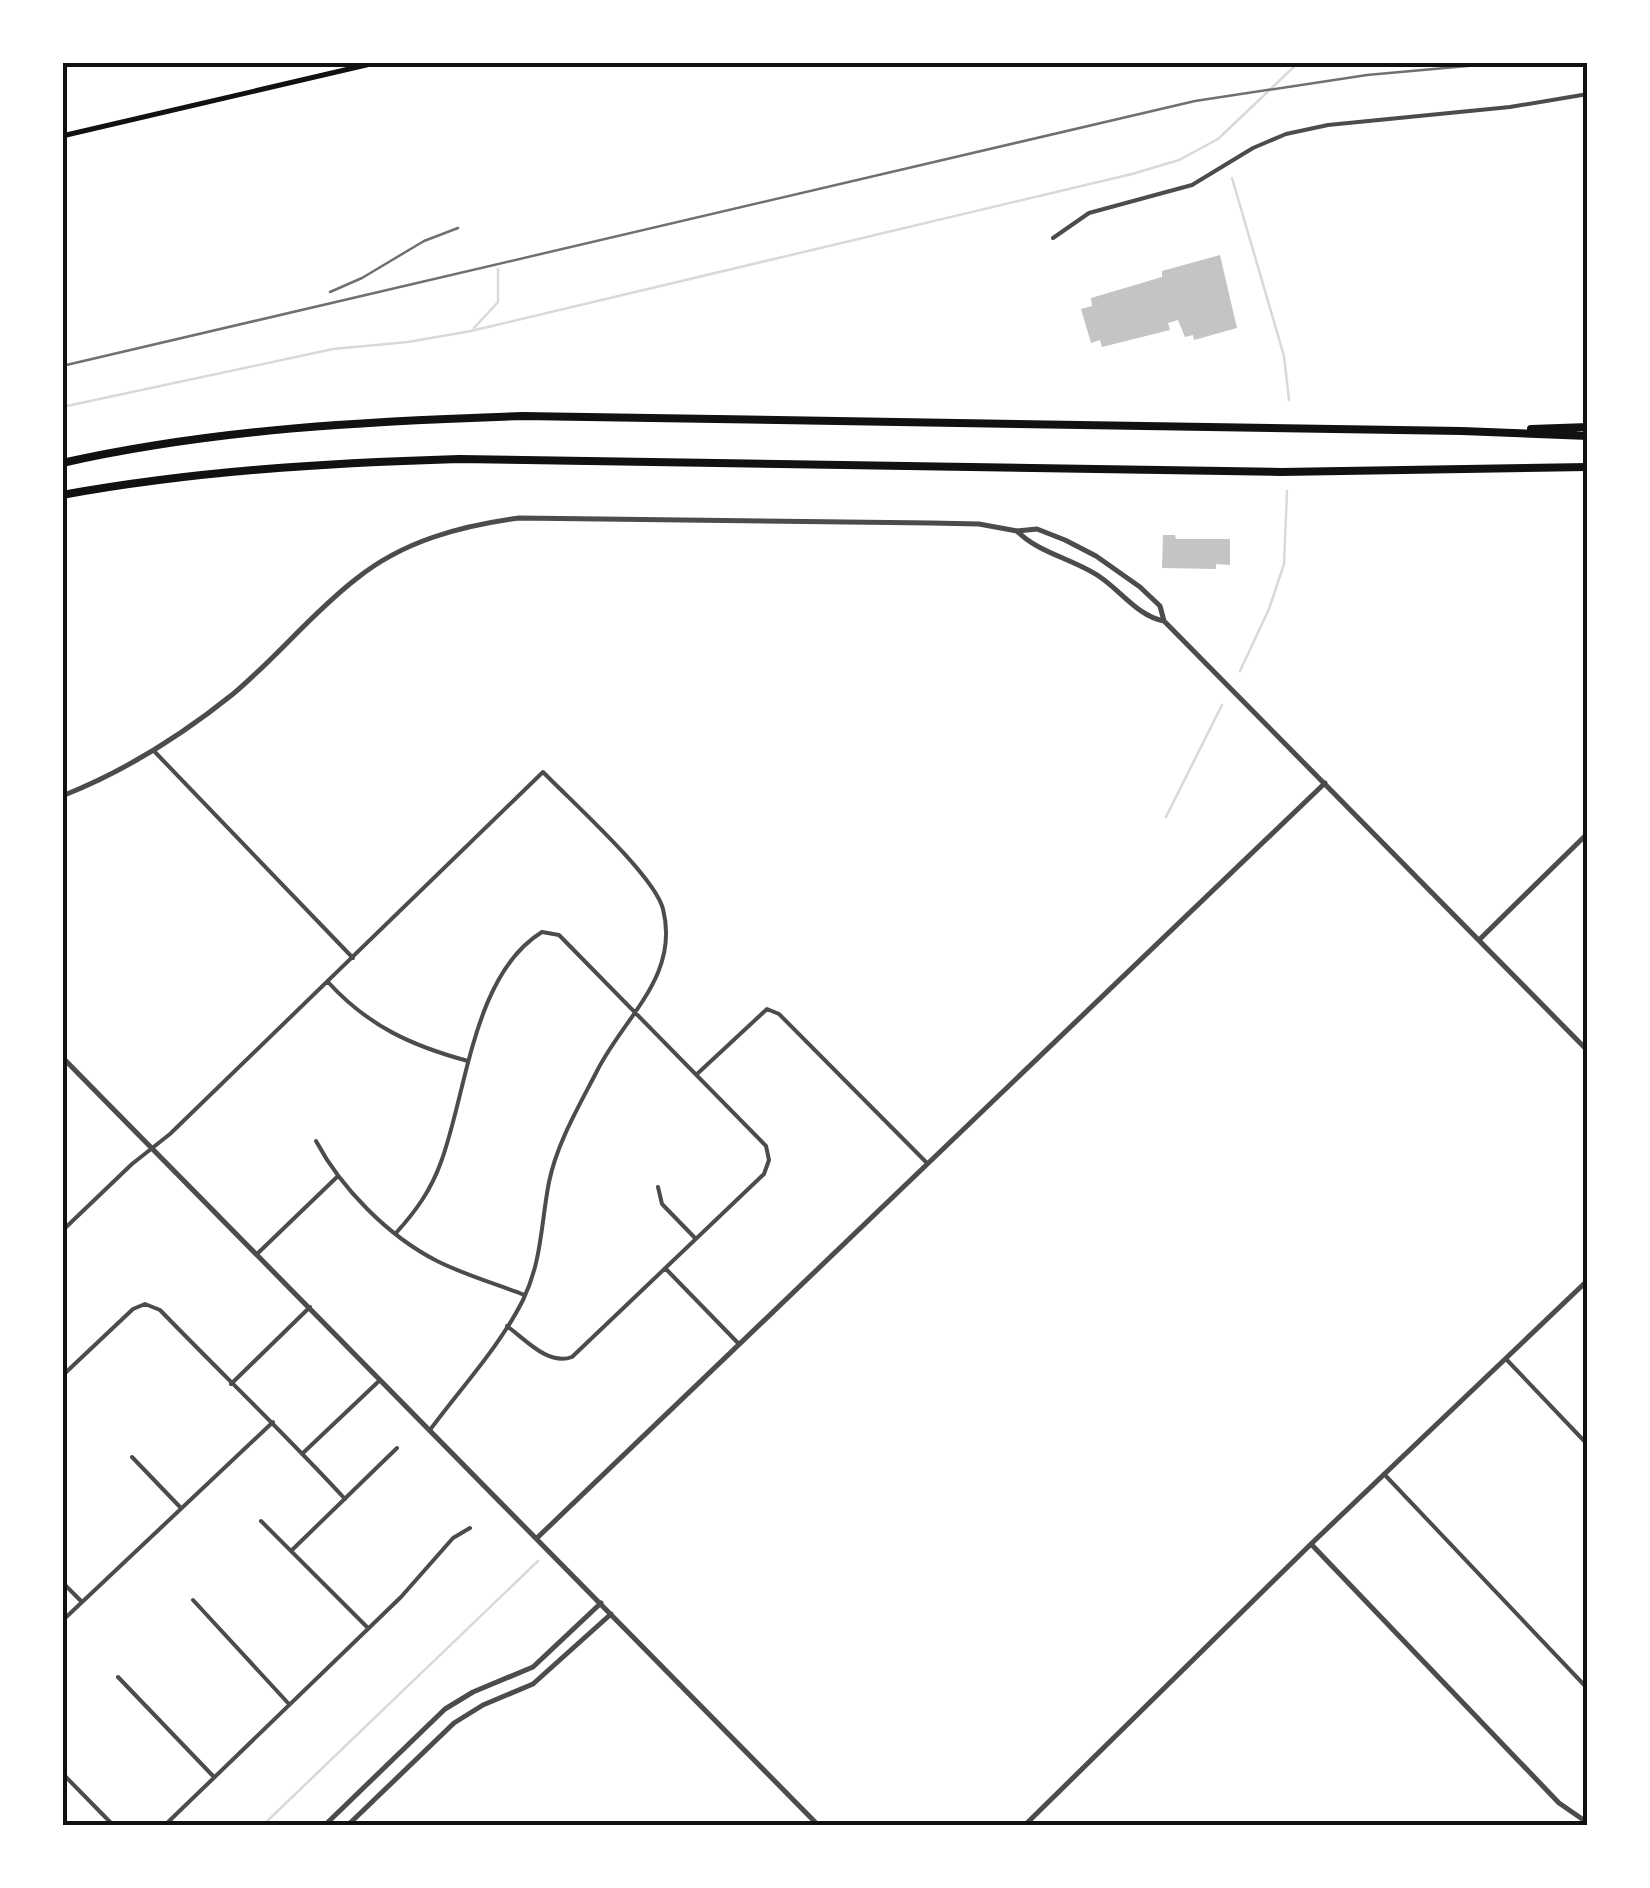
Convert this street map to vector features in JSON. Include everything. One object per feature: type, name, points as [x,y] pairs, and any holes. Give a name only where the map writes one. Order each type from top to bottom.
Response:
[{"type":"highway","points":[[62,463],[276,430],[522,416],[1462,430],[1588,436]]},
{"type":"highway","points":[[1462,430],[1588,427]]},
{"type":"highway","points":[[62,495],[224,471],[459,459],[1262,472],[1588,467]]},
{"type":"main road","points":[[62,136],[379,62]]},
{"type":"street","points":[[1053,238],[1090,213],[1192,184],[1253,148],[1286,134],[1328,124],[1510,107],[1588,94]]},
{"type":"street","points":[[62,796],[153,750],[232,694],[357,578],[412,544],[470,525],[519,518],[947,523],[1017,530],[1037,528],[1118,569],[1160,606],[1164,621],[1588,1051]]},
{"type":"street","points":[[1017,530],[1029,543],[1098,576],[1148,618],[1164,621]]},
{"type":"street","points":[[153,750],[353,958]]},
{"type":"street","points":[[62,1230],[328,982],[543,772],[631,864],[662,905],[667,933],[664,960],[654,987],[611,1042],[566,1132],[553,1166],[538,1263],[525,1295],[507,1326],[430,1430]]},
{"type":"street","points":[[538,1538],[1325,783]]},
{"type":"street","points":[[1479,940],[1588,834]]},
{"type":"street","points":[[396,1234],[416,1211],[443,1158],[468,1061],[496,984],[528,940],[542,932],[559,935],[766,1146],[770,1160],[764,1174],[572,1357],[549,1357],[507,1326]]},
{"type":"street","points":[[328,982],[383,1030],[424,1050],[468,1061]]},
{"type":"street","points":[[696,1075],[767,1010],[778,1014],[926,1162]]},
{"type":"street","points":[[62,1056],[819,1826]]},
{"type":"street","points":[[316,1141],[329,1166],[396,1234],[439,1262],[525,1295]]},
{"type":"street","points":[[258,1254],[338,1176]]},
{"type":"street","points":[[658,1187],[662,1204],[696,1240]]},
{"type":"street","points":[[666,1269],[738,1343]]},
{"type":"street","points":[[1024,1826],[1310,1544],[1588,1280]]},
{"type":"street","points":[[62,1376],[133,1309],[146,1304],[160,1310],[345,1499]]},
{"type":"street","points":[[231,1384],[310,1308]]},
{"type":"street","points":[[1506,1358],[1588,1445]]},
{"type":"street","points":[[303,1453],[381,1380]]},
{"type":"street","points":[[62,1621],[273,1422]]},
{"type":"street","points":[[291,1552],[397,1448]]},
{"type":"street","points":[[132,1456],[181,1508]]},
{"type":"street","points":[[1384,1474],[1588,1689]]},
{"type":"street","points":[[260,1521],[368,1629]]},
{"type":"street","points":[[164,1826],[368,1629],[453,1538],[470,1528]]},
{"type":"street","points":[[1310,1544],[1559,1804],[1588,1823]]},
{"type":"street","points":[[62,1582],[82,1602]]},
{"type":"street","points":[[192,1600],[290,1704]]},
{"type":"street","points":[[324,1826],[445,1709],[473,1692],[533,1667],[601,1604]]},
{"type":"street","points":[[334,1816],[345,1826],[454,1722],[534,1684],[611,1614]]},
{"type":"street","points":[[118,1677],[214,1778]]},
{"type":"street","points":[[62,1773],[114,1826]]},
{"type":"building","points":[[1220,255],[1237,328],[1194,340],[1193,335],[1185,337],[1178,320],[1168,323],[1170,330],[1102,347],[1100,340],[1091,343],[1081,309],[1092,306],[1091,298],[1162,277],[1162,271]]},
{"type":"building","points":[[1163,535],[1175,535],[1176,539],[1230,539],[1230,565],[1216,564],[1216,569],[1162,568]]},
{"type":"waterway","points":[[62,407],[333,349],[471,331],[1132,174],[1179,160],[1218,139],[1299,62]]},
{"type":"waterway","points":[[1232,178],[1284,356],[1289,400]]},
{"type":"waterway","points":[[474,328],[498,302],[498,269]]},
{"type":"waterway","points":[[1240,671],[1269,609],[1284,564],[1287,491]]},
{"type":"waterway","points":[[1166,817],[1222,705]]},
{"type":"waterway","points":[[262,1826],[538,1561]]},
{"type":"railway","points":[[62,366],[1195,101],[1367,75],[1512,62]]},
{"type":"railway","points":[[330,292],[424,241],[458,228]]}]
